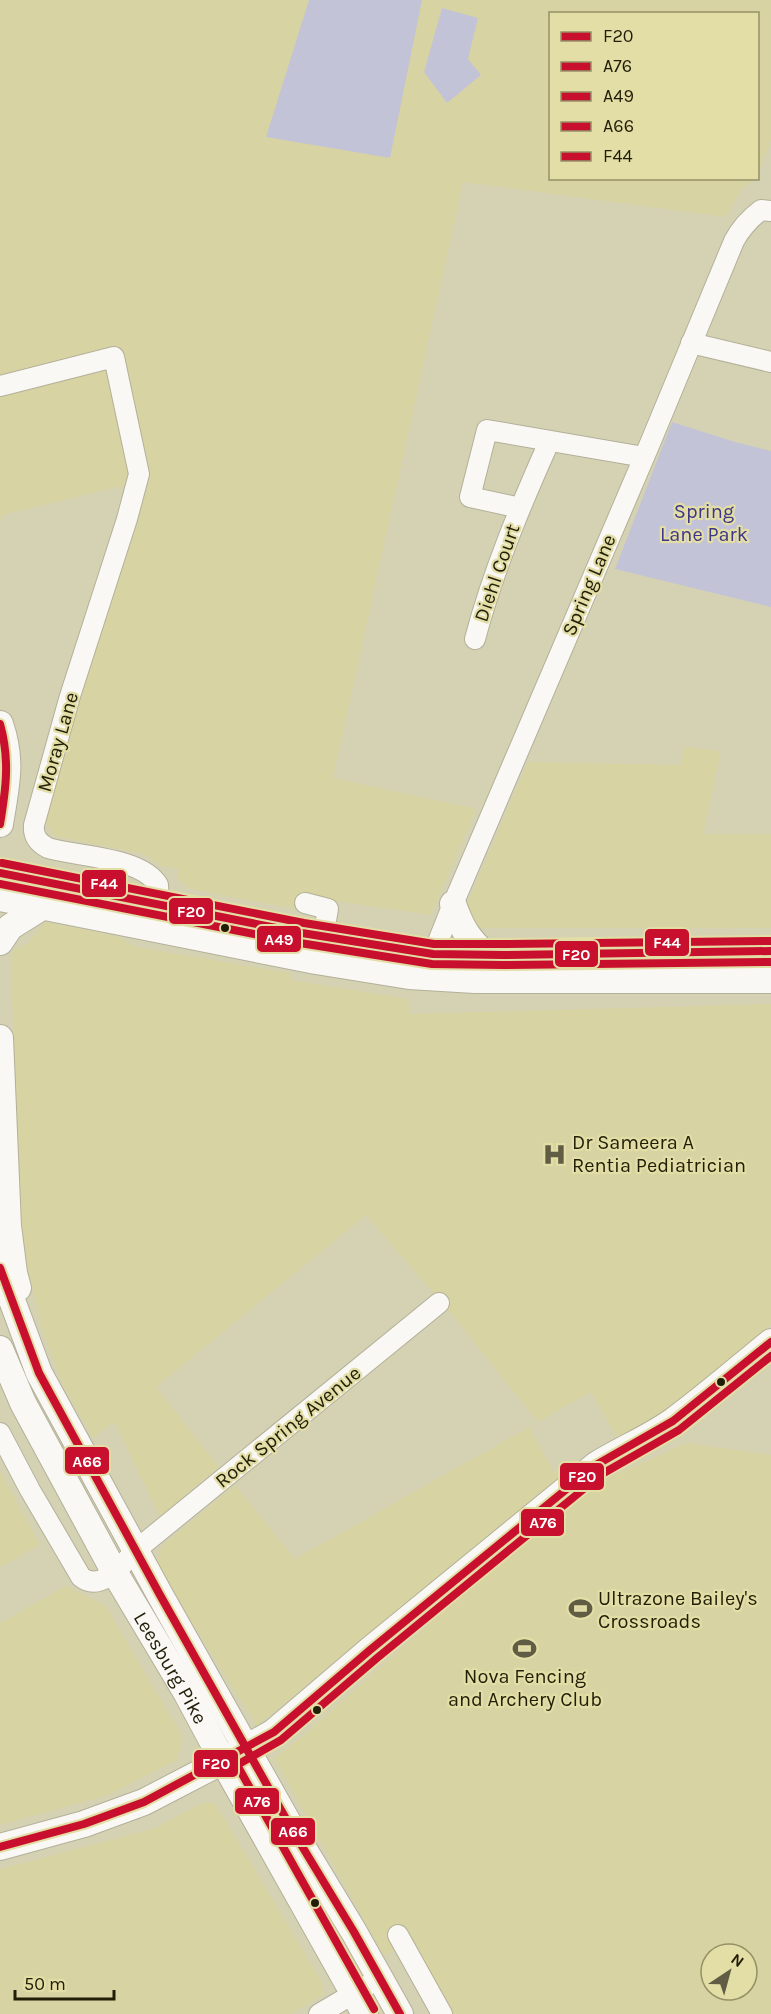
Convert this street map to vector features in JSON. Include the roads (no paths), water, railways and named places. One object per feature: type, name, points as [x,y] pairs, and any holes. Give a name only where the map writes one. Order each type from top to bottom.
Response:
[{"type":"main road","points":[[0,724],[6,740],[8,775],[0,824]]},
{"type":"main road","points":[[0,873],[157,917],[367,970],[433,966],[771,980]]},
{"type":"main road","points":[[0,898],[42,907],[157,917],[323,937],[433,966],[486,955],[771,951]]},
{"type":"main road","points":[[453,904],[462,928],[472,942],[486,955]]},
{"type":"main road","points":[[0,942],[15,923],[42,907]]},
{"type":"main road","points":[[0,1038],[8,1226],[14,1273],[39,1373]]},
{"type":"main road","name":"Leesburg Pike","points":[[0,1268],[39,1373],[247,1748],[400,2014]]},
{"type":"main road","points":[[0,1847],[115,1814],[144,1802],[274,1732],[370,1650],[596,1465],[674,1420],[771,1342]]},
{"type":"main road","name":"Leesburg Pike","points":[[0,1349],[23,1403],[115,1572],[186,1692],[359,2004]]},
{"type":"street","name":"Spring Lane","points":[[433,966],[453,904],[741,229],[761,210],[771,211]]},
{"type":"street","points":[[691,343],[771,362]]},
{"type":"street","name":"Moray Lane","points":[[0,386],[114,357],[139,474],[127,519],[70,696],[34,830],[38,841],[48,848],[131,865],[142,870],[157,882],[157,917]]},
{"type":"street","name":"Diehl Court","points":[[520,508],[470,497],[487,430],[644,457]]},
{"type":"street","name":"Diehl Court","points":[[475,639],[486,595],[549,442]]},
{"type":"street","points":[[305,903],[327,909],[323,937]]},
{"type":"street","name":"Rock Spring Avenue","points":[[115,1572],[136,1550],[439,1303]]},
{"type":"street","points":[[0,1433],[34,1498],[81,1577],[91,1583],[115,1572]]},
{"type":"street","points":[[398,1935],[442,2014]]},
{"type":"street","points":[[319,2014],[359,2004],[380,1978]]},
{"type":"place","name":"Dr Sameera A Rentia Pediatrician","points":[[554,1154]]},
{"type":"place","name":"Ultrazone Bailey's Crossroads","points":[[580,1609]]},
{"type":"place","name":"Nova Fencing and Archery Club","points":[[525,1648]]},
{"type":"park label","name":"Spring Lane Park","points":[[704,522]]}]
